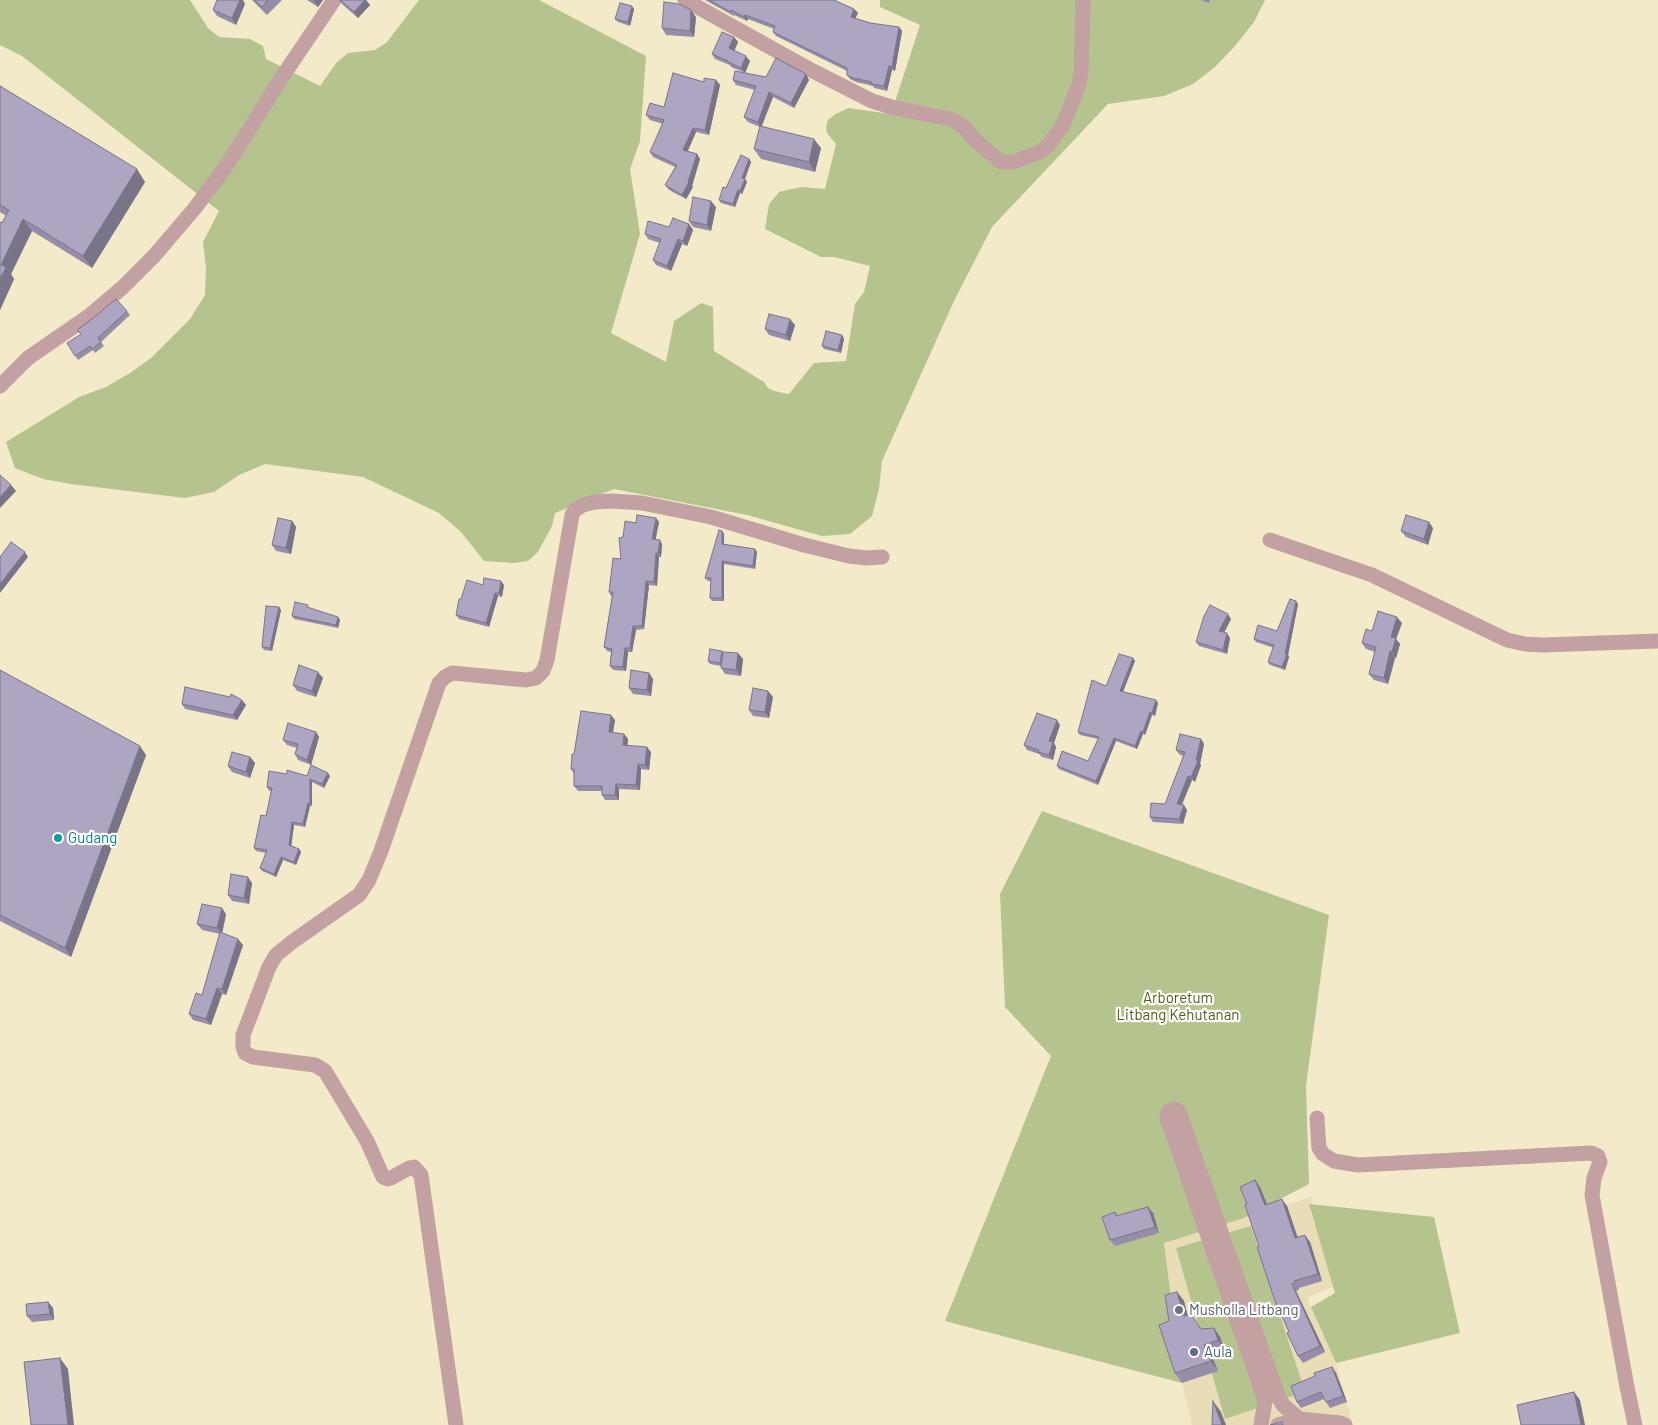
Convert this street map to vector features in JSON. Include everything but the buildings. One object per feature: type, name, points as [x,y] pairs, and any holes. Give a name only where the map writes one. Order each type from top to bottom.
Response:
[{"type":"street","points":[[0,386],[28,358],[89,316],[154,256],[195,208],[227,165],[280,80],[334,0]]},
{"type":"street","points":[[694,3],[811,70],[872,101],[894,108],[950,119],[964,127],[976,141],[1001,162],[1013,162],[1038,153],[1048,146],[1064,125],[1079,84],[1081,73],[1083,0]]},
{"type":"street","points":[[456,1425],[421,1175],[414,1167],[388,1179],[383,1177],[367,1141],[325,1071],[315,1065],[253,1057],[245,1053],[243,1035],[269,967],[276,955],[292,942],[359,895],[369,880],[439,683],[452,673],[526,680],[536,678],[543,671],[547,660],[572,516],[575,510],[595,502],[612,501],[642,504],[711,517],[804,545],[849,556],[882,557]]},
{"type":"street","points":[[1270,540],[1372,575],[1507,640],[1543,645],[1658,640]]},
{"type":"street","points":[[1213,1231],[1180,1114],[1178,1110],[1170,1110],[1167,1118],[1213,1231],[1271,1398],[1299,1419]]},
{"type":"street","points":[[1317,1118],[1319,1148],[1323,1154],[1334,1161],[1358,1165],[1591,1153],[1598,1156],[1600,1162],[1594,1178],[1592,1195],[1635,1425]]},
{"type":"street","points":[[1261,1425],[1271,1398]]},
{"type":"street","points":[[1278,1425],[1299,1419],[1344,1425]]},
{"type":"shaded area","points":[[1312,1197],[1310,1211],[1336,1285],[1307,1298],[1336,1363],[1353,1425],[1192,1425],[1182,1383],[1164,1243],[1174,1203],[1244,1217]]},
{"type":"green space","points":[[0,0],[190,0],[208,28],[219,37],[250,39],[263,46],[266,59],[320,86],[337,62],[348,53],[375,50],[387,42],[419,0],[539,0],[646,56],[640,141],[630,169],[640,234],[611,333],[666,362],[674,321],[701,303],[713,307],[714,351],[764,382],[768,388],[789,394],[814,363],[846,361],[855,304],[864,292],[870,266],[834,257],[821,257],[765,229],[769,204],[779,192],[802,187],[825,189],[836,144],[827,133],[826,126],[828,120],[834,115],[848,108],[891,114],[920,25],[880,7],[880,0],[1265,0],[1254,22],[1235,46],[1215,67],[1193,84],[1164,96],[1108,104],[992,227],[954,301],[882,461],[879,489],[872,516],[850,534],[822,536],[747,515],[614,489],[555,513],[552,526],[538,552],[528,561],[514,563],[484,561],[461,532],[439,513],[363,477],[265,464],[239,475],[214,492],[185,498],[71,484],[43,479],[15,468],[6,442],[79,397],[106,387],[130,373],[151,358],[190,319],[205,295],[206,268],[203,242],[219,211],[22,56],[0,45]]},
{"type":"green space","name":"Arboretum Litbang Kehutanan","points":[[1042,811],[1329,915],[1306,1086],[1309,1184],[1244,1218],[1164,1243],[1182,1383],[945,1321],[1051,1056],[1005,1007],[1000,894]]},
{"type":"green space","points":[[1309,1204],[1434,1217],[1460,1333],[1336,1363],[1311,1307],[1335,1293]]},
{"type":"green space","points":[[1251,1226],[1305,1392],[1225,1419],[1176,1248]]},
{"type":"place","name":"Gudang","points":[[58,838]]},
{"type":"place","name":"Musholla Litbang","points":[[1179,1310]]},
{"type":"place","name":"Aula","points":[[1194,1352]]}]
